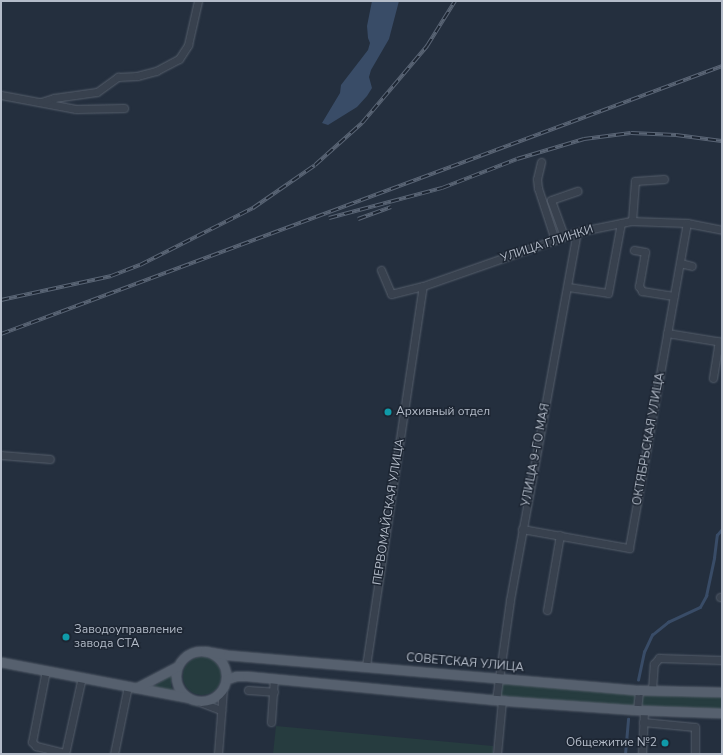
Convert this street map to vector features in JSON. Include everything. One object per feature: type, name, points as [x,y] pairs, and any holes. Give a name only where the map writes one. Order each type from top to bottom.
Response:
[{"type":"main road","name":"СОВЕТСКАЯ УЛИЦА","points":[[132,687],[178,666],[182,660],[192,653],[206,651],[228,655],[639,690],[722,692]]},
{"type":"main road","points":[[1,662],[193,699],[210,700],[218,695],[223,689],[227,679],[223,664],[216,656],[206,651]]},
{"type":"main road","points":[[178,666],[176,678],[178,686],[193,699]]},
{"type":"main road","points":[[227,679],[242,676],[274,678],[499,700],[641,710],[722,713]]},
{"type":"street","points":[[41,102],[54,98],[97,92],[118,77],[137,76],[156,71],[179,59],[188,45],[198,1]]},
{"type":"street","points":[[1,95],[76,109],[124,108]]},
{"type":"street","points":[[541,162],[537,179],[538,188],[555,240]]},
{"type":"street","points":[[632,221],[635,181],[664,179]]},
{"type":"street","points":[[564,236],[551,200],[577,191]]},
{"type":"street","name":"УЛИЦА ГЛИНКИ","points":[[381,270],[391,294],[424,286],[564,236],[621,223],[632,221],[687,223],[722,230]]},
{"type":"street","points":[[568,287],[608,293],[621,223]]},
{"type":"street","name":"ОКТЯБРЬСКАЯ УЛИЦА","points":[[522,529],[629,548],[687,223]]},
{"type":"street","name":"УЛИЦА 9-ГО МАЯ","points":[[497,754],[499,678],[510,600],[577,232]]},
{"type":"street","points":[[634,250],[645,252],[639,286],[642,291],[674,296]]},
{"type":"street","points":[[680,263],[692,266]]},
{"type":"street","name":"ПЕРВОМАЙСКАЯ УЛИЦА","points":[[366,666],[424,286]]},
{"type":"street","points":[[667,333],[721,342],[713,378]]},
{"type":"street","points":[[1,455],[50,459]]},
{"type":"street","points":[[547,610],[560,535]]},
{"type":"street","points":[[652,690],[654,664],[659,658],[722,660]]},
{"type":"street","points":[[46,670],[32,742],[36,746],[65,754],[82,677]]},
{"type":"street","points":[[271,722],[274,678]]},
{"type":"street","points":[[114,754],[132,687]]},
{"type":"street","points":[[218,754],[223,689]]},
{"type":"street","points":[[248,690],[274,692]]},
{"type":"street","points":[[639,690],[644,722],[642,754]]},
{"type":"street","points":[[193,699],[221,710]]},
{"type":"street","points":[[644,722],[695,727],[695,754]]},
{"type":"green space","points":[[198,657],[206,657],[216,662],[220,669],[220,683],[216,690],[206,695],[198,695],[188,690],[186,687],[183,680],[183,672],[188,662],[191,660]]},
{"type":"green space","points":[[172,674],[171,686],[174,692],[153,687]]},
{"type":"green space","points":[[501,681],[636,693],[635,707],[500,696]]},
{"type":"green space","points":[[641,693],[722,696],[722,709],[640,706]]},
{"type":"green space","points":[[276,726],[493,746],[493,754],[273,754]]},
{"type":"water","points":[[372,1],[399,1],[389,39],[371,70],[369,77],[372,88],[357,107],[328,125],[322,123],[340,93],[341,85],[368,50],[370,43],[367,26]]},
{"type":"waterway","points":[[638,680],[644,652],[652,635],[668,622],[700,607],[706,596],[717,535],[722,529]]},
{"type":"waterway","points":[[625,754],[628,719]]},
{"type":"railway","points":[[1,300],[111,276],[140,265],[253,208],[315,165],[362,123],[427,46],[455,1]]},
{"type":"railway","points":[[1,334],[722,66]]},
{"type":"railway","points":[[329,218],[442,188],[517,159],[584,139],[631,133],[676,135],[722,141]]},
{"type":"railway","points":[[358,219],[391,207]]},
{"type":"place","name":"Архивный отдел","points":[[388,412]]},
{"type":"place","name":"Заводоуправление завода СТА","points":[[66,637]]},
{"type":"place","name":"Общежитие №2","points":[[665,743]]}]
